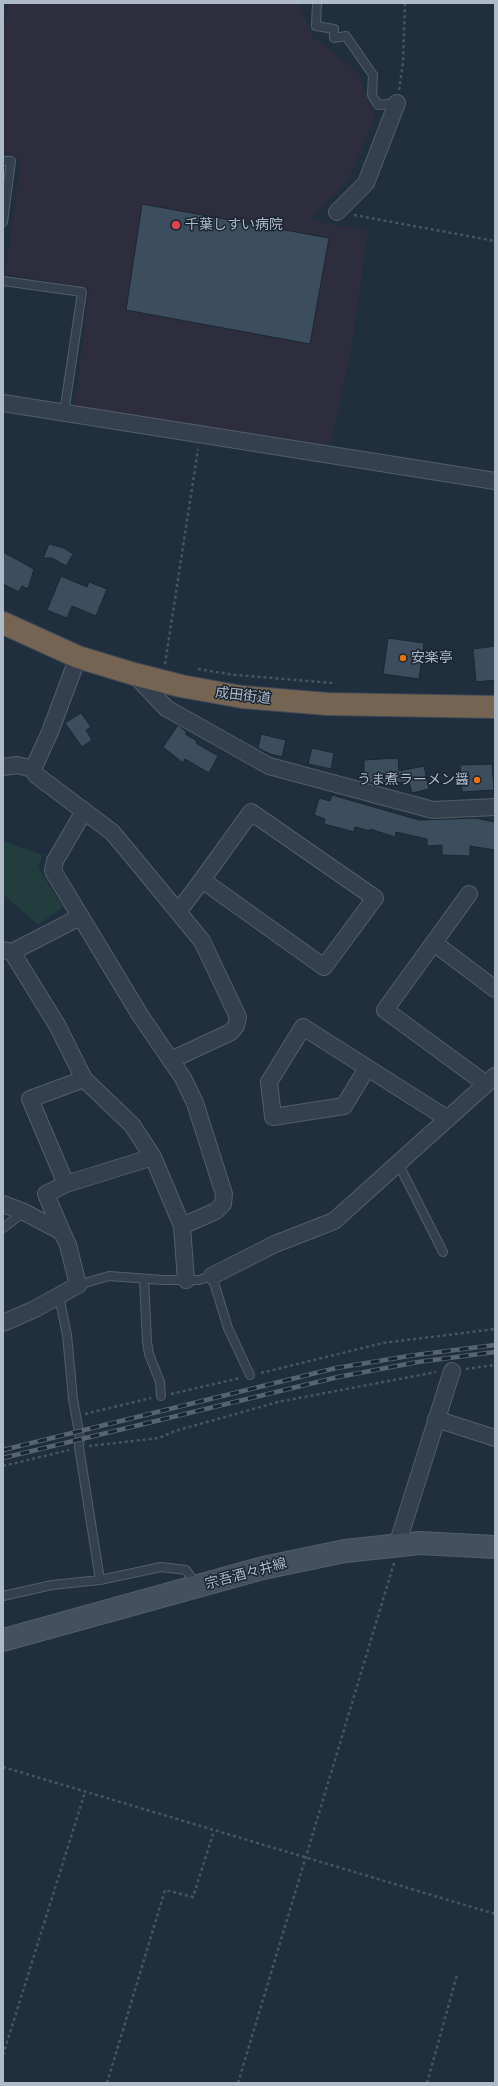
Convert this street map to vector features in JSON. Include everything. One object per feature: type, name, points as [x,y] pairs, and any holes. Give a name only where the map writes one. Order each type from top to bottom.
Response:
[{"type":"highway","name":"成田街道","points":[[3,623],[78,657],[134,674],[164,668],[242,697],[313,703],[495,707]]},
{"type":"main road","name":"宗吾酒々井線","points":[[3,1640],[290,1562],[345,1551],[420,1543],[495,1546]]},
{"type":"street","points":[[338,212],[366,183],[397,103]]},
{"type":"street","points":[[3,404],[495,481]]},
{"type":"street","points":[[32,769],[50,732],[78,657]]},
{"type":"street","points":[[134,674],[166,708],[269,766],[433,810],[495,807]]},
{"type":"street","points":[[3,767],[17,765],[32,769],[36,775],[112,832],[202,941],[238,1017],[236,1026],[231,1032],[171,1060]]},
{"type":"street","points":[[84,811],[55,861],[53,871],[140,1015],[183,1078],[195,1102],[224,1194],[223,1204],[216,1211],[182,1226]]},
{"type":"street","points":[[178,912],[251,812],[376,898],[324,967],[202,880]]},
{"type":"street","points":[[212,1276],[275,1244],[334,1221],[448,1118],[492,1081],[385,1010],[469,894]]},
{"type":"street","points":[[80,917],[8,951],[58,1025],[84,1079],[132,1125],[153,1157],[182,1226],[186,1280]]},
{"type":"street","points":[[434,943],[495,989]]},
{"type":"street","points":[[367,1068],[344,1106],[273,1117],[268,1082],[303,1027],[448,1118]]},
{"type":"street","points":[[66,1184],[30,1099],[84,1079]]},
{"type":"street","points":[[3,1323],[59,1296],[78,1285],[68,1245],[46,1194],[66,1184],[153,1157]]},
{"type":"street","points":[[3,1204],[24,1212],[62,1232]]},
{"type":"street","points":[[397,1545],[452,1371]]},
{"type":"street","points":[[436,1419],[495,1438]]},
{"type":"lane","points":[[317,3],[316,26],[334,29],[334,38],[346,36],[373,75],[372,95],[378,105],[397,103]]},
{"type":"lane","points":[[3,161],[11,161],[3,222]]},
{"type":"lane","points":[[3,281],[82,292],[64,413]]},
{"type":"lane","points":[[398,1163],[442,1252]]},
{"type":"lane","points":[[3,1228],[24,1212]]},
{"type":"lane","points":[[78,1285],[109,1276],[144,1279],[199,1280],[212,1276],[228,1328],[250,1375]]},
{"type":"lane","points":[[144,1279],[147,1342],[149,1354],[160,1382],[161,1396]]},
{"type":"lane","points":[[59,1296],[67,1335],[75,1416],[80,1438],[79,1447],[100,1580]]},
{"type":"lane","points":[[3,1596],[52,1585],[100,1580],[161,1566],[186,1570],[198,1586]]},
{"type":"path","points":[[397,103],[403,63],[405,3]]},
{"type":"path","points":[[338,212],[495,241]]},
{"type":"path","points":[[164,668],[200,435]]},
{"type":"path","points":[[196,669],[235,675],[333,682]]},
{"type":"path","points":[[75,1416],[383,1343],[495,1329]]},
{"type":"path","points":[[3,1466],[79,1447],[159,1438],[175,1430],[278,1402],[419,1374],[452,1371],[495,1364]]},
{"type":"path","points":[[238,2083],[305,1856],[392,1573],[397,1545]]},
{"type":"path","points":[[3,1767],[495,1914]]},
{"type":"path","points":[[3,2055],[85,1792]]},
{"type":"path","points":[[107,2083],[165,1890],[193,1897],[214,1831]]},
{"type":"path","points":[[427,2083],[457,1975]]},
{"type":"shaded area","name":"千葉しすい病院","points":[[8,3],[299,3],[312,36],[357,71],[375,118],[349,178],[311,220],[368,231],[350,357],[330,445],[75,408],[89,288],[5,274],[21,159],[3,155],[3,34]]},
{"type":"green space","points":[[5,842],[43,855],[38,867],[63,907],[38,925],[3,894],[3,844]]},
{"type":"building","points":[[142,204],[329,238],[310,344],[126,310]]},
{"type":"building","points":[[49,544],[64,548],[73,554],[66,566],[52,558],[43,558]]},
{"type":"building","points":[[3,552],[34,569],[28,589],[22,586],[19,592],[3,584]]},
{"type":"building","points":[[61,576],[87,587],[89,582],[107,589],[96,616],[72,606],[67,618],[47,610]]},
{"type":"building","points":[[388,638],[424,643],[419,679],[383,674]]},
{"type":"building","points":[[495,646],[495,680],[476,682],[473,649]]},
{"type":"building","points":[[81,713],[91,727],[86,730],[92,740],[82,747],[65,723]]},
{"type":"building","points":[[178,725],[187,732],[185,734],[197,741],[196,743],[218,756],[209,773],[185,759],[183,763],[163,747]]},
{"type":"building","points":[[261,734],[286,740],[282,757],[270,754],[258,748]]},
{"type":"building","points":[[312,748],[334,753],[331,769],[308,764]]},
{"type":"building","points":[[398,758],[399,771],[424,766],[429,789],[412,793],[409,782],[364,782],[364,760]]},
{"type":"building","points":[[492,764],[494,790],[462,792],[460,765]]},
{"type":"building","points":[[332,795],[419,820],[475,818],[495,822],[495,850],[470,846],[470,856],[442,855],[442,845],[427,846],[427,839],[396,832],[395,837],[370,829],[370,831],[355,827],[354,832],[324,824],[325,819],[314,815],[319,798],[330,801]]},
{"type":"railway","points":[[3,1450],[336,1368],[415,1355],[495,1345]]},
{"type":"railway","points":[[3,1458],[338,1377],[418,1362],[495,1352]]},
{"type":"place","name":"千葉しすい病院","points":[[176,225]]},
{"type":"place","name":"安楽亭","points":[[403,658]]},
{"type":"place","name":"うま煮ラーメン醤","points":[[477,780]]}]
